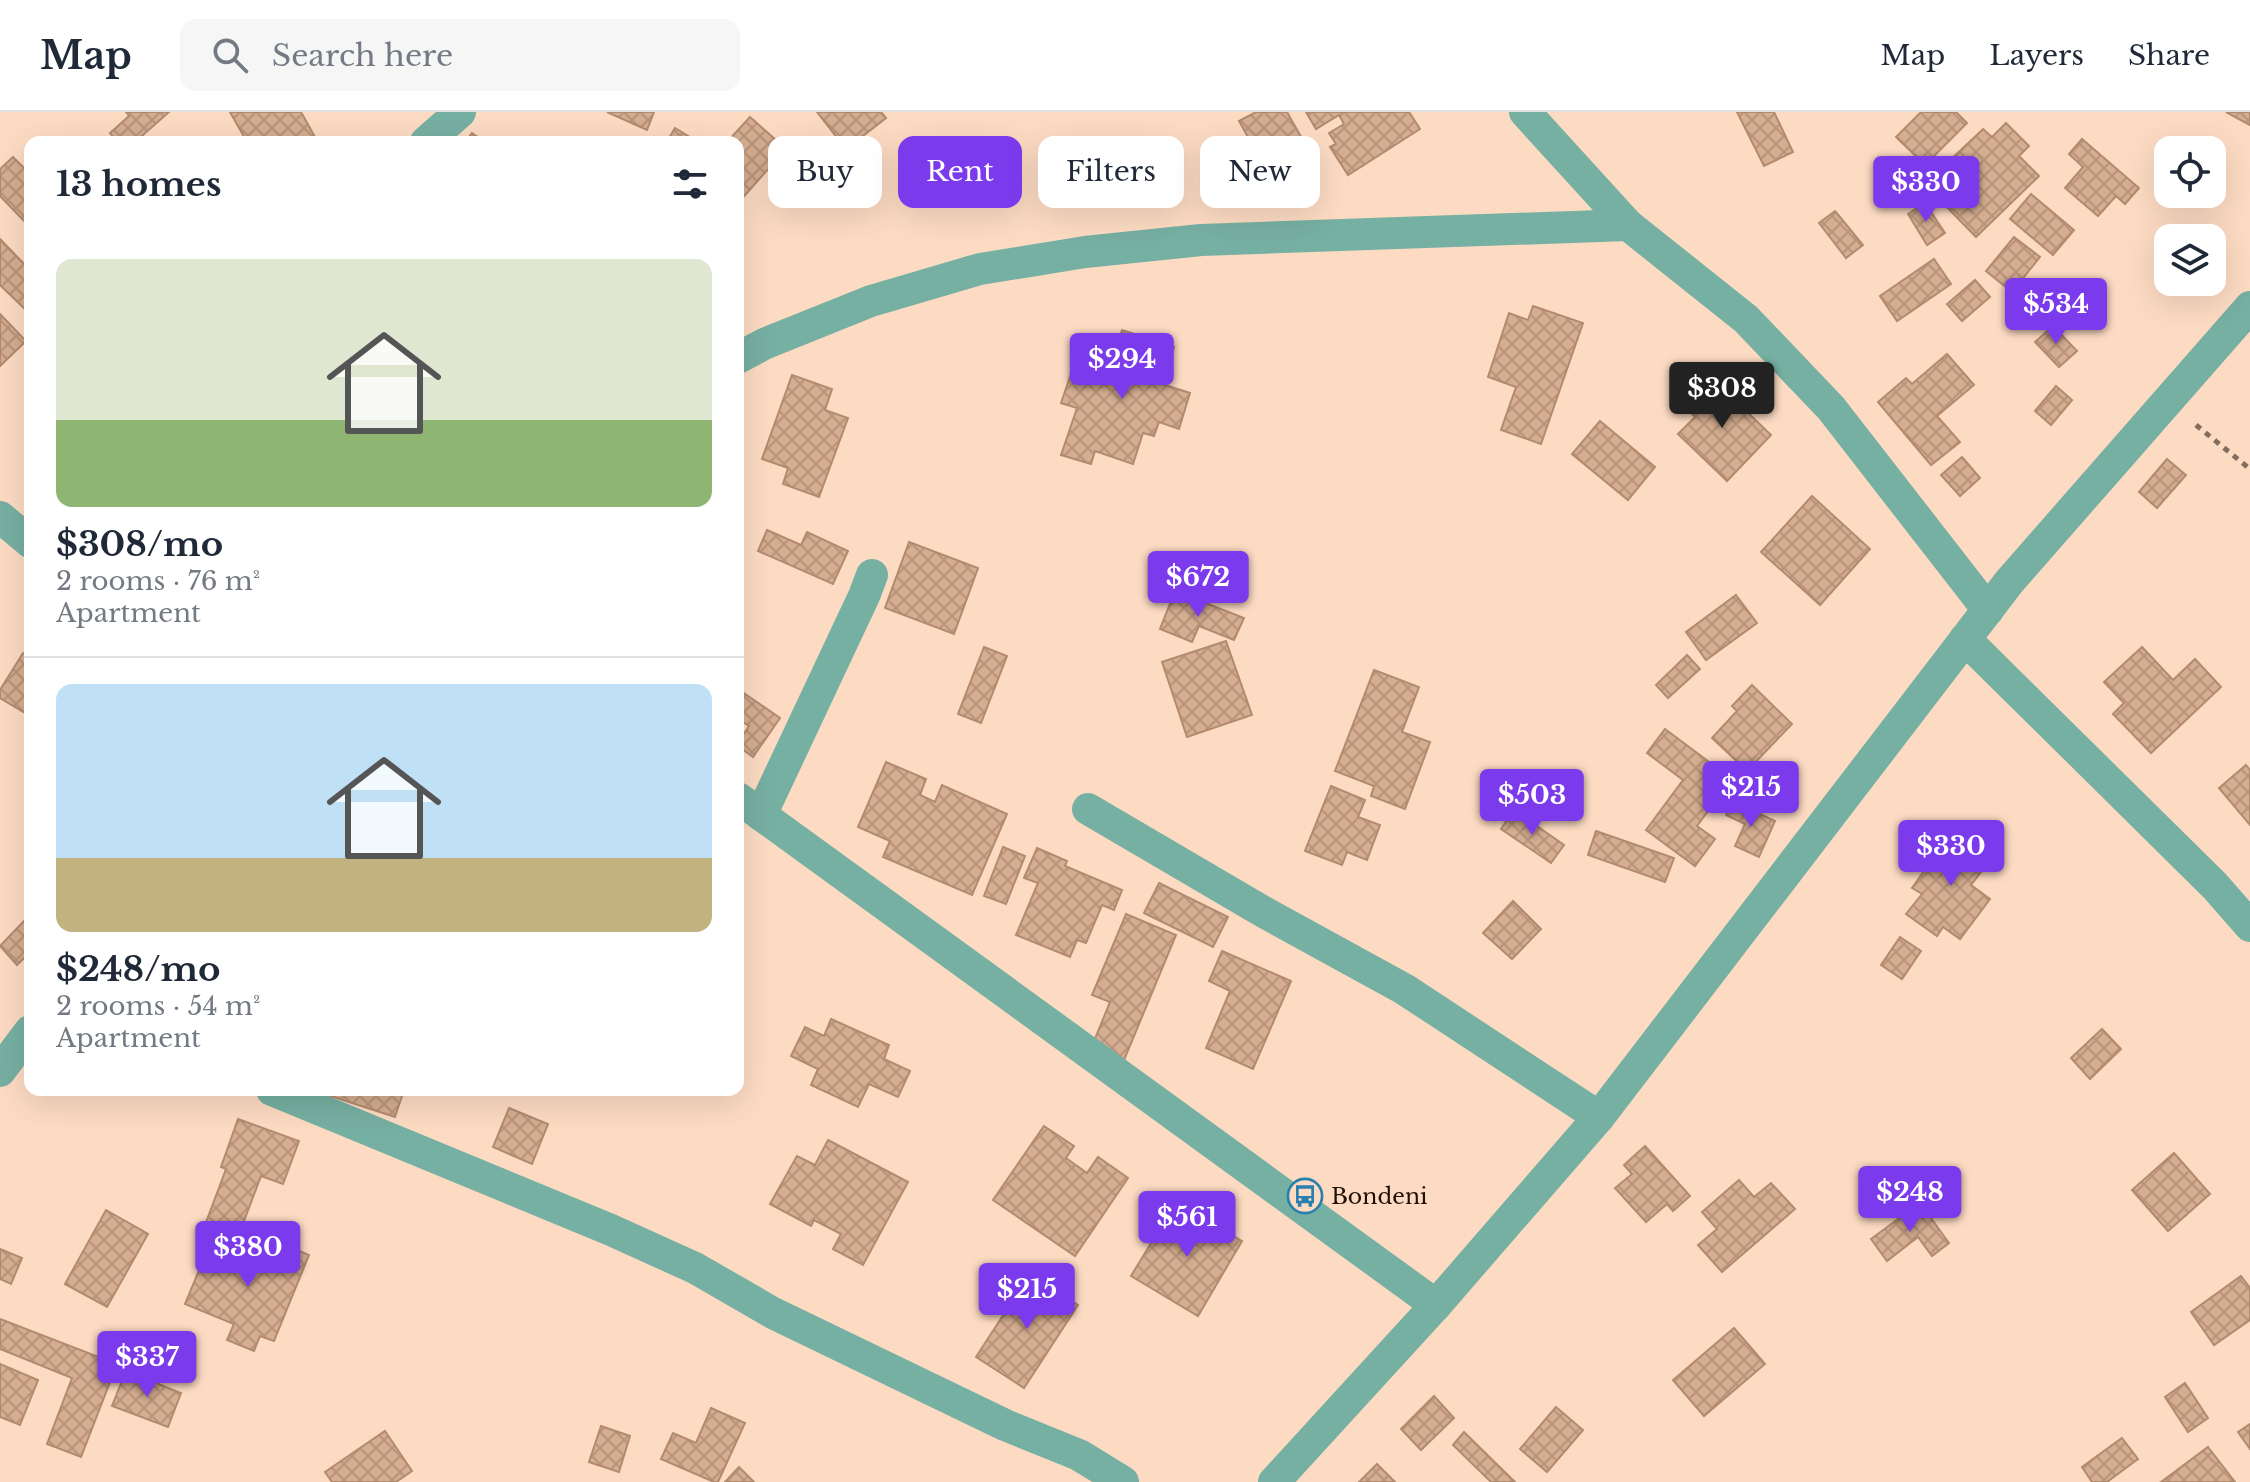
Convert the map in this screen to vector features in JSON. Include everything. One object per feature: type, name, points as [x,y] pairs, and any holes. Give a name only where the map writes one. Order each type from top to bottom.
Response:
[{"type":"street","points":[[433,136],[460,112]]},
{"type":"street","points":[[1525,112],[1628,225],[1746,319],[1831,408],[1988,610]]},
{"type":"street","points":[[744,355],[871,301],[980,269],[1085,252],[1201,240],[1628,225]]},
{"type":"street","points":[[1274,1482],[1436,1305],[1599,1117],[2018,570],[2250,307]]},
{"type":"street","points":[[0,517],[24,537]]},
{"type":"street","points":[[872,575],[864,596],[750,807],[1436,1305]]},
{"type":"street","points":[[1965,639],[2204,875],[2250,926]]},
{"type":"street","points":[[1088,809],[1262,911],[1404,989],[1599,1117]]},
{"type":"street","points":[[0,1071],[24,1039]]},
{"type":"street","points":[[287,1096],[611,1230],[695,1268],[773,1313],[1005,1425],[1079,1455],[1123,1482]]},
{"type":"path","points":[[2167,401],[2250,469]]},
{"type":"building","points":[[126,112],[169,112],[142,136],[112,136],[110,133],[129,116]]},
{"type":"building","points":[[230,112],[301,112],[314,136],[244,136]]},
{"type":"building","points":[[607,112],[654,112],[647,130]]},
{"type":"building","points":[[817,112],[881,112],[886,118],[863,136],[836,136]]},
{"type":"building","points":[[1256,112],[1287,112],[1301,136],[1247,136],[1239,121]]},
{"type":"building","points":[[1306,112],[1409,112],[1420,129],[1348,175],[1330,147],[1336,144],[1329,133],[1344,124],[1339,115],[1316,129]]},
{"type":"building","points":[[1737,112],[1774,112],[1793,152],[1764,166]]},
{"type":"building","points":[[1921,112],[1956,112],[1967,123],[1925,165],[1896,137]]},
{"type":"building","points":[[2226,112],[2250,112],[2250,125]]},
{"type":"building","points":[[750,117],[771,136],[768,136],[768,169],[744,196],[744,136],[733,136]]},
{"type":"building","points":[[2006,123],[2029,146],[2019,156],[2039,176],[1976,237],[1936,196],[1959,174],[1948,162],[1983,129],[1992,137]]},
{"type":"building","points":[[675,128],[688,136],[670,136]]},
{"type":"building","points":[[2082,139],[2139,188],[2125,204],[2116,196],[2098,216],[2065,188],[2083,167],[2069,154]]},
{"type":"building","points":[[13,157],[24,168],[24,221],[0,196],[0,169]]},
{"type":"building","points":[[2031,194],[2074,230],[2053,255],[2010,219]]},
{"type":"building","points":[[1925,203],[1945,233],[1927,245],[1908,214]]},
{"type":"building","points":[[1835,211],[1863,245],[1846,258],[1819,223]]},
{"type":"building","points":[[2014,237],[2040,257],[2012,292],[1986,271]]},
{"type":"building","points":[[0,239],[24,264],[24,308],[0,285]]},
{"type":"building","points":[[1934,259],[1951,284],[1897,321],[1880,296]]},
{"type":"building","points":[[1975,280],[1990,297],[1962,321],[1947,304]]},
{"type":"building","points":[[1533,306],[1583,323],[1541,444],[1501,430],[1516,387],[1488,377],[1509,313],[1528,320]]},
{"type":"building","points":[[0,314],[24,339],[24,343],[0,366]]},
{"type":"building","points":[[2053,326],[2077,351],[2059,367],[2035,342]]},
{"type":"building","points":[[1122,330],[1174,347],[1162,384],[1190,393],[1179,429],[1159,422],[1154,436],[1143,433],[1133,464],[1095,451],[1091,464],[1061,455],[1077,408],[1061,403],[1074,365],[1107,375]]},
{"type":"building","points":[[1947,354],[1974,385],[1937,416],[1960,442],[1931,465],[1878,402],[1906,378],[1912,384]]},
{"type":"building","points":[[792,375],[832,389],[825,410],[848,418],[819,497],[783,484],[788,468],[762,459]]},
{"type":"building","points":[[1711,377],[1771,435],[1727,481],[1678,434],[1695,417],[1684,406]]},
{"type":"building","points":[[2056,386],[2072,400],[2051,425],[2035,411]]},
{"type":"building","points":[[1600,421],[1655,467],[1628,500],[1572,454]]},
{"type":"building","points":[[1962,457],[1980,478],[1960,496],[1941,475]]},
{"type":"building","points":[[2167,459],[2186,475],[2157,508],[2139,492]]},
{"type":"building","points":[[1812,496],[1870,549],[1820,605],[1761,552]]},
{"type":"building","points":[[767,530],[801,545],[807,532],[848,551],[833,584],[758,551]]},
{"type":"building","points":[[909,542],[978,568],[954,634],[885,608]]},
{"type":"building","points":[[1175,591],[1244,618],[1234,640],[1199,626],[1192,642],[1160,629]]},
{"type":"building","points":[[1736,595],[1757,623],[1706,660],[1686,632]]},
{"type":"building","points":[[1226,641],[1252,715],[1187,737],[1162,662]]},
{"type":"building","points":[[984,647],[1007,656],[981,723],[958,714]]},
{"type":"building","points":[[2142,647],[2173,680],[2195,659],[2221,687],[2151,753],[2113,714],[2124,703],[2104,682]]},
{"type":"building","points":[[24,654],[24,712],[0,698],[0,690]]},
{"type":"building","points":[[1687,655],[1700,669],[1668,698],[1656,685]]},
{"type":"building","points":[[1374,670],[1419,687],[1402,732],[1430,742],[1405,809],[1371,796],[1374,786],[1335,771]]},
{"type":"building","points":[[1752,685],[1792,724],[1747,771],[1712,738],[1737,711],[1732,706]]},
{"type":"building","points":[[744,693],[780,718],[753,757],[744,750],[744,734],[749,726],[744,723]]},
{"type":"building","points":[[1665,729],[1732,779],[1697,826],[1715,839],[1695,866],[1646,830],[1683,780],[1647,753]]},
{"type":"building","points":[[886,762],[926,779],[920,795],[935,802],[942,785],[1007,814],[972,895],[883,857],[890,841],[858,827]]},
{"type":"building","points":[[2246,765],[2250,770],[2250,825],[2219,788]]},
{"type":"building","points":[[1331,786],[1365,800],[1358,817],[1380,825],[1367,860],[1347,852],[1342,865],[1305,851]]},
{"type":"building","points":[[1732,801],[1775,821],[1759,857],[1735,846],[1745,824],[1726,815]]},
{"type":"building","points":[[1514,810],[1564,845],[1551,863],[1501,829]]},
{"type":"building","points":[[1953,830],[1992,858],[1971,885],[1990,899],[1960,939],[1943,927],[1937,936],[1906,914],[1922,894],[1912,888]]},
{"type":"building","points":[[1596,831],[1674,858],[1665,882],[1588,855]]},
{"type":"building","points":[[1003,847],[1025,856],[1006,904],[984,896]]},
{"type":"building","points":[[1037,848],[1067,861],[1065,866],[1122,890],[1114,910],[1102,905],[1086,943],[1077,940],[1070,957],[1016,935],[1038,883],[1024,878]]},
{"type":"building","points":[[1159,883],[1228,917],[1213,947],[1144,913]]},
{"type":"building","points":[[1513,901],[1541,929],[1512,959],[1483,933]]},
{"type":"building","points":[[1126,914],[1176,935],[1122,1065],[1090,1051],[1110,1002],[1092,995]]},
{"type":"building","points":[[24,921],[24,958],[17,965],[0,946]]},
{"type":"building","points":[[1900,937],[1921,951],[1902,979],[1881,965]]},
{"type":"building","points":[[1222,951],[1291,981],[1253,1069],[1206,1048],[1230,991],[1209,981]]},
{"type":"building","points":[[831,1019],[889,1045],[884,1059],[910,1071],[898,1097],[869,1084],[858,1107],[811,1085],[818,1069],[791,1056],[805,1027],[824,1036]]},
{"type":"building","points":[[2102,1029],[2121,1049],[2090,1079],[2071,1058]]},
{"type":"building","points":[[330,1096],[402,1096],[395,1117]]},
{"type":"building","points":[[509,1108],[548,1124],[532,1164],[493,1147]]},
{"type":"building","points":[[238,1119],[299,1141],[283,1184],[261,1176],[238,1237],[205,1225],[226,1169],[221,1167]]},
{"type":"building","points":[[1044,1126],[1074,1146],[1066,1158],[1087,1173],[1098,1157],[1128,1178],[1075,1256],[993,1200]]},
{"type":"building","points":[[828,1140],[908,1182],[863,1265],[833,1249],[841,1234],[814,1220],[811,1226],[770,1204],[797,1156],[815,1165]]},
{"type":"building","points":[[1645,1146],[1690,1196],[1673,1211],[1667,1204],[1646,1222],[1615,1188],[1632,1174],[1624,1165]]},
{"type":"building","points":[[2174,1153],[2210,1194],[2168,1231],[2132,1190]]},
{"type":"building","points":[[1739,1180],[1754,1197],[1771,1183],[1795,1209],[1722,1272],[1698,1245],[1717,1229],[1702,1212]]},
{"type":"building","points":[[1176,1202],[1242,1241],[1198,1316],[1131,1276]]},
{"type":"building","points":[[1920,1203],[1949,1243],[1932,1256],[1918,1237],[1887,1261],[1871,1239]]},
{"type":"building","points":[[106,1210],[148,1234],[107,1307],[65,1284]]},
{"type":"building","points":[[212,1239],[263,1259],[271,1239],[309,1255],[274,1341],[260,1336],[254,1351],[227,1340],[234,1324],[185,1304]]},
{"type":"building","points":[[0,1249],[22,1258],[11,1284],[0,1279]]},
{"type":"building","points":[[1030,1274],[1078,1305],[1024,1388],[976,1357]]},
{"type":"building","points":[[2241,1276],[2250,1288],[2250,1320],[2214,1345],[2191,1312]]},
{"type":"building","points":[[0,1319],[117,1364],[81,1457],[47,1444],[72,1378],[0,1349]]},
{"type":"building","points":[[1734,1328],[1765,1364],[1704,1416],[1673,1380]]},
{"type":"building","points":[[0,1364],[38,1380],[20,1425],[0,1417]]},
{"type":"building","points":[[126,1371],[181,1393],[168,1427],[112,1406]]},
{"type":"building","points":[[2185,1383],[2208,1418],[2188,1432],[2165,1397]]},
{"type":"building","points":[[1434,1396],[1454,1418],[1421,1450],[1401,1429]]},
{"type":"building","points":[[1556,1407],[1583,1430],[1547,1472],[1520,1449]]},
{"type":"building","points":[[711,1408],[745,1423],[718,1482],[661,1459],[673,1433],[696,1443]]},
{"type":"building","points":[[2250,1424],[2250,1449],[2238,1432]]},
{"type":"building","points":[[601,1426],[630,1436],[619,1472],[589,1462]]},
{"type":"building","points":[[385,1431],[412,1471],[396,1482],[332,1482],[325,1472]]},
{"type":"building","points":[[1464,1432],[1515,1482],[1491,1482],[1453,1445]]},
{"type":"building","points":[[2122,1438],[2138,1459],[2107,1482],[2092,1482],[2082,1467]]},
{"type":"building","points":[[2208,1447],[2235,1482],[2161,1482]]},
{"type":"building","points":[[1377,1464],[1395,1482],[1359,1482]]},
{"type":"building","points":[[739,1467],[754,1482],[725,1482]]},
{"type":"place","name":"Bondeni","points":[[1305,1196]]}]
